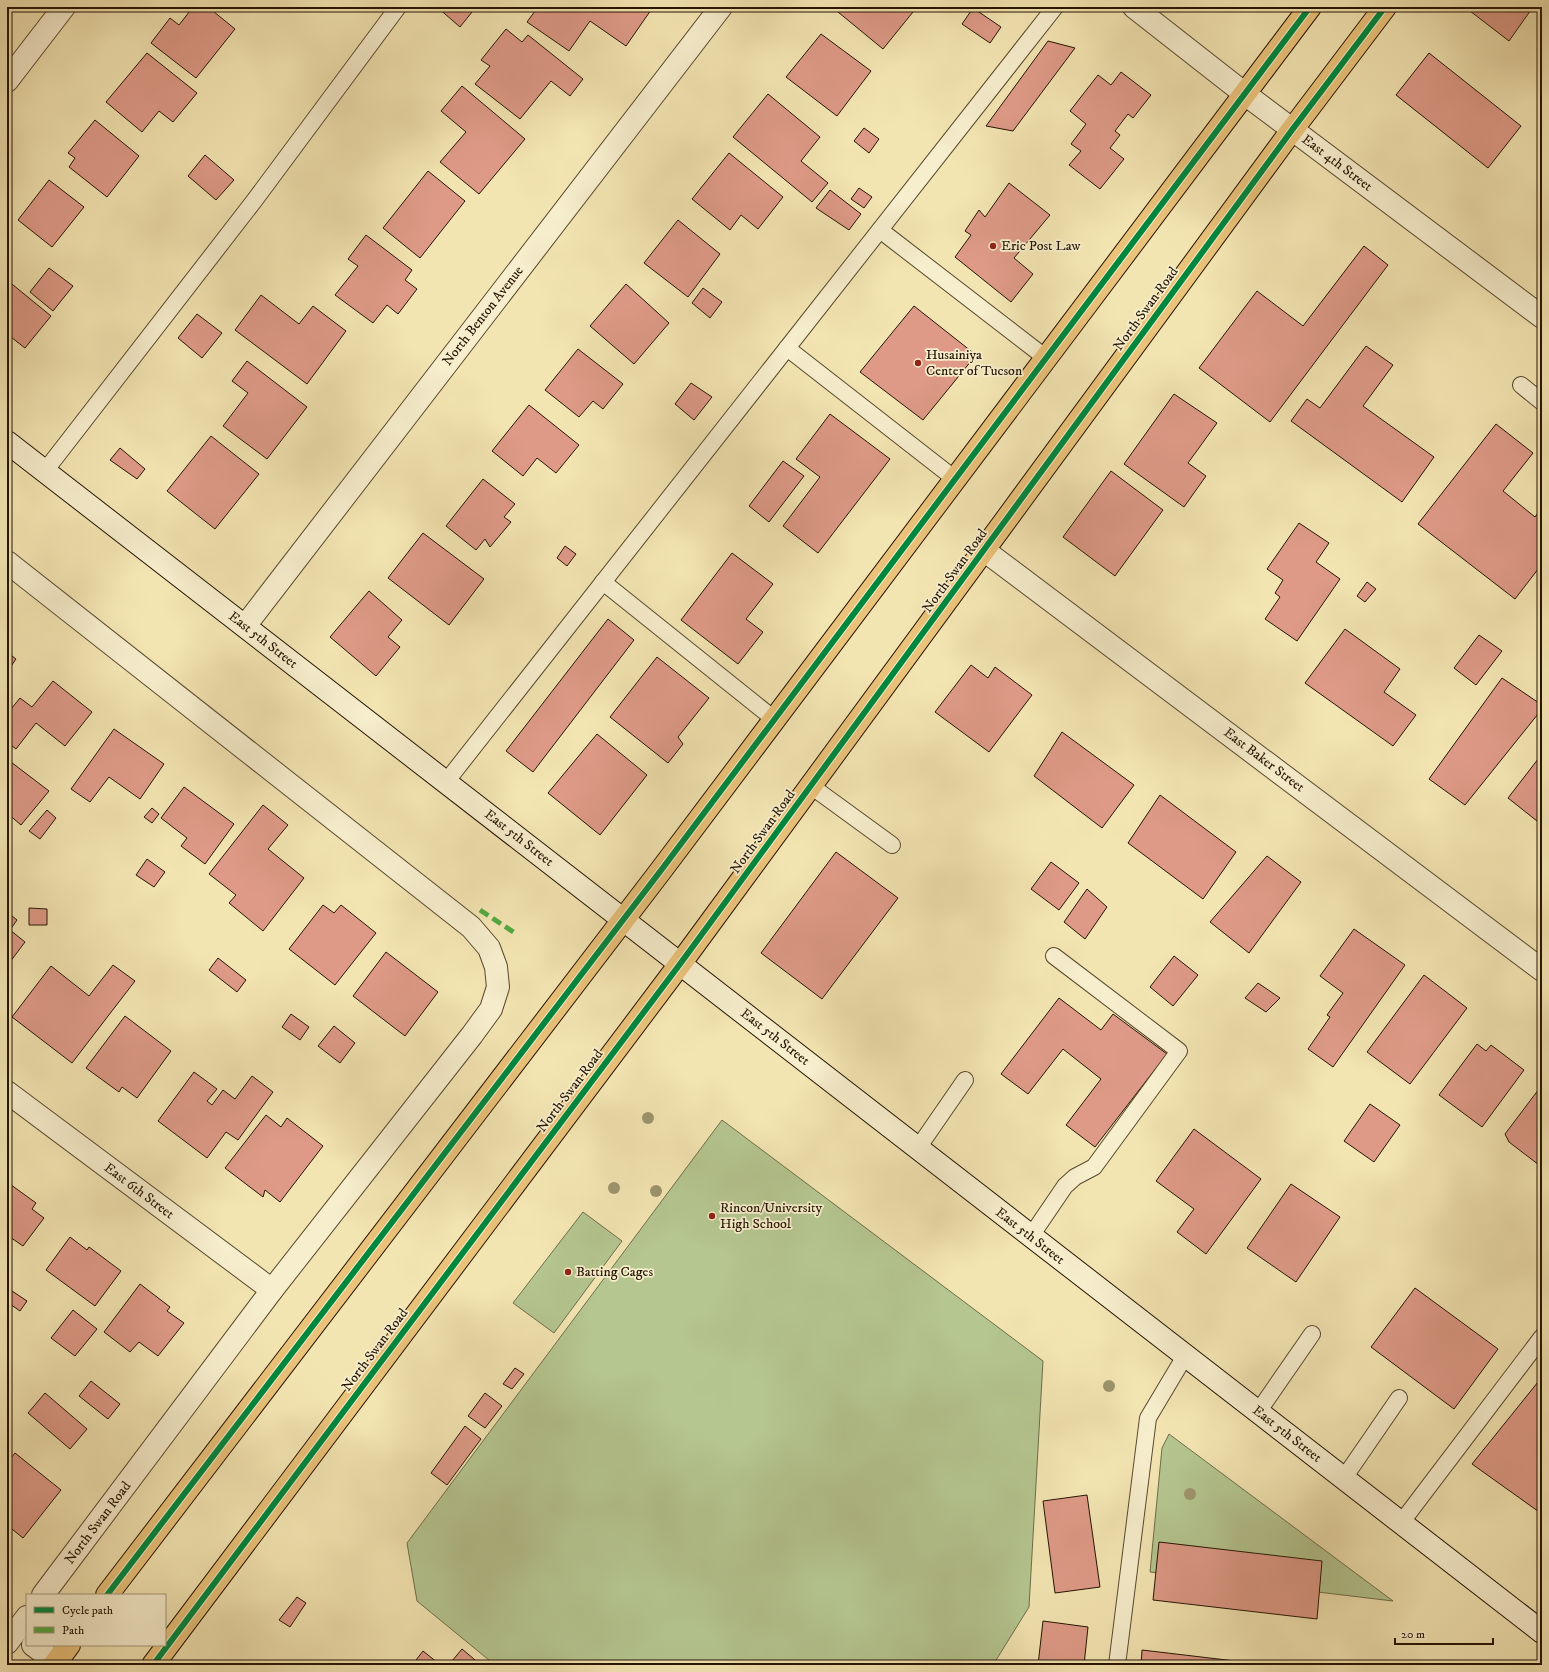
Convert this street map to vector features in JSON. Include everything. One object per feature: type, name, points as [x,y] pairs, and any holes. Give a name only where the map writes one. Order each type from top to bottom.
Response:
[{"type":"main road","points":[[108,1594],[624,920],[1310,7]]},
{"type":"main road","name":"North Swan Road","points":[[153,1665],[680,964],[985,551],[1292,130],[1385,7]]},
{"type":"street","points":[[7,81],[64,7]]},
{"type":"street","name":"North Benton Avenue","points":[[245,626],[721,7]]},
{"type":"street","name":"East 4th Street","points":[[1134,7],[1292,130],[1542,317]]},
{"type":"street","name":"East 5th Street","points":[[7,442],[1542,1632]]},
{"type":"street","name":"East Baker Street","points":[[985,551],[1542,970]]},
{"type":"street","name":"North Swan Road","points":[[7,562],[471,927],[489,948],[496,967],[498,987],[491,1009],[272,1290],[44,1594]]},
{"type":"street","name":"East 6th Street","points":[[7,1092],[272,1290]]},
{"type":"street","points":[[35,1646],[60,1659]]},
{"type":"lane","points":[[44,471],[254,201],[398,7]]},
{"type":"lane","points":[[446,782],[1055,7]]},
{"type":"lane","points":[[880,230],[1046,358]]},
{"type":"lane","points":[[787,348],[955,479]]},
{"type":"lane","points":[[1521,385],[1542,402]]},
{"type":"lane","points":[[603,582],[774,719]]},
{"type":"lane","points":[[811,786],[892,845]]},
{"type":"lane","points":[[1032,1236],[1065,1186],[1075,1177],[1094,1167],[1179,1051],[1054,956]]},
{"type":"lane","points":[[918,1148],[965,1080]]},
{"type":"lane","points":[[1258,1412],[1312,1334]]},
{"type":"lane","points":[[1401,1523],[1542,1337]]},
{"type":"lane","points":[[1117,1665],[1148,1418],[1185,1356]]},
{"type":"lane","points":[[1344,1478],[1399,1398]]},
{"type":"green space","name":"Rincon/University High School","points":[[722,1120],[1043,1361],[1029,1607],[993,1665],[495,1665],[417,1601],[407,1543]]},
{"type":"green space","name":"Batting Cages","points":[[583,1212],[622,1241],[554,1333],[513,1303]]},
{"type":"green space","points":[[1169,1434],[1393,1601],[1150,1572],[1162,1448]]},
{"type":"building","points":[[193,7],[208,7],[235,29],[196,78],[151,43],[170,18],[179,25]]},
{"type":"building","points":[[437,7],[476,7],[460,27]]},
{"type":"building","points":[[538,7],[646,7],[651,10],[626,46],[590,21],[569,51],[527,22]]},
{"type":"building","points":[[842,7],[917,7],[883,49],[838,12]]},
{"type":"building","points":[[1473,7],[1533,7],[1509,41],[1470,11]]},
{"type":"building","points":[[973,8],[1001,27],[990,43],[962,24]]},
{"type":"building","points":[[506,29],[522,42],[528,35],[583,79],[570,96],[551,81],[520,119],[475,84],[490,66],[481,60]]},
{"type":"building","points":[[821,34],[871,71],[837,116],[786,77]]},
{"type":"building","points":[[1048,41],[1075,48],[1013,131],[986,126]]},
{"type":"building","points":[[147,53],[197,93],[173,122],[159,111],[142,132],[106,102]]},
{"type":"building","points":[[1429,53],[1521,126],[1488,168],[1396,95]]},
{"type":"building","points":[[1121,72],[1151,95],[1133,118],[1128,114],[1115,131],[1120,135],[1110,148],[1124,159],[1100,189],[1069,165],[1081,151],[1071,144],[1086,124],[1070,111],[1098,75],[1111,85]]},
{"type":"building","points":[[462,86],[525,139],[479,194],[440,162],[466,132],[441,111]]},
{"type":"building","points":[[768,94],[820,137],[801,161],[828,183],[812,202],[733,137]]},
{"type":"building","points":[[95,120],[139,156],[107,197],[69,167],[75,158],[68,153]]},
{"type":"building","points":[[864,128],[879,139],[869,153],[854,141]]},
{"type":"building","points":[[729,153],[783,197],[758,229],[741,215],[730,230],[692,199]]},
{"type":"building","points":[[205,155],[234,180],[216,200],[188,176]]},
{"type":"building","points":[[428,171],[465,201],[420,258],[383,228]]},
{"type":"building","points":[[49,180],[84,207],[52,247],[18,220]]},
{"type":"building","name":"Eric Post Law","points":[[1009,183],[1050,215],[1014,258],[1033,274],[1011,302],[955,257],[971,235],[965,231],[979,210],[985,217]]},
{"type":"building","points":[[859,188],[872,197],[864,208],[851,199]]},
{"type":"building","points":[[830,190],[861,214],[849,230],[816,208]]},
{"type":"building","points":[[678,220],[720,254],[688,297],[644,263]]},
{"type":"building","points":[[366,235],[412,270],[405,280],[417,289],[398,314],[387,305],[373,323],[335,295],[358,266],[348,259]]},
{"type":"building","points":[[1364,246],[1388,265],[1270,422],[1199,368],[1257,291],[1303,326]]},
{"type":"building","points":[[49,268],[73,286],[53,311],[30,292]]},
{"type":"building","points":[[7,280],[51,316],[25,348],[7,334]]},
{"type":"building","points":[[626,284],[669,323],[634,364],[590,326]]},
{"type":"building","points":[[703,288],[722,302],[710,318],[692,303]]},
{"type":"building","points":[[261,295],[299,324],[313,306],[346,331],[307,384],[235,330]]},
{"type":"building","name":"Husainiya Center of Tucson","points":[[914,306],[976,355],[923,420],[860,372]]},
{"type":"building","points":[[197,314],[222,333],[202,358],[178,338]]},
{"type":"building","points":[[1366,346],[1393,365],[1363,406],[1434,457],[1402,502],[1291,421],[1307,399],[1320,408]]},
{"type":"building","points":[[578,349],[623,384],[603,409],[593,401],[579,417],[545,390]]},
{"type":"building","points":[[247,361],[307,407],[267,459],[223,426],[248,393],[232,381]]},
{"type":"building","points":[[691,383],[712,397],[694,420],[675,404]]},
{"type":"building","points":[[1174,394],[1217,423],[1188,463],[1206,476],[1184,507],[1124,464]]},
{"type":"building","points":[[529,405],[579,445],[556,473],[537,458],[523,476],[492,451]]},
{"type":"building","points":[[830,414],[890,459],[818,553],[783,526],[820,477],[796,459]]},
{"type":"building","points":[[1496,424],[1533,453],[1503,491],[1535,517],[1542,507],[1542,564],[1515,599],[1418,524]]},
{"type":"building","points":[[211,436],[259,474],[215,529],[167,491]]},
{"type":"building","points":[[120,448],[145,469],[137,479],[110,460]]},
{"type":"building","points":[[783,461],[804,476],[769,522],[749,506]]},
{"type":"building","points":[[1111,471],[1163,510],[1115,576],[1063,537]]},
{"type":"building","points":[[483,479],[515,504],[504,517],[511,522],[490,547],[485,539],[476,550],[446,526]]},
{"type":"building","points":[[1299,523],[1329,543],[1316,562],[1340,579],[1297,641],[1265,619],[1280,597],[1275,593],[1283,580],[1267,569]]},
{"type":"building","points":[[423,533],[484,579],[449,625],[388,578]]},
{"type":"building","points":[[565,546],[576,554],[567,566],[557,558]]},
{"type":"building","points":[[732,553],[773,584],[746,619],[763,632],[738,664],[681,620]]},
{"type":"building","points":[[1367,582],[1376,589],[1365,602],[1357,596]]},
{"type":"building","points":[[369,591],[402,620],[388,637],[400,647],[376,676],[330,637]]},
{"type":"building","points":[[608,619],[634,640],[533,772],[506,751]]},
{"type":"building","points":[[1345,629],[1400,669],[1384,692],[1416,715],[1393,746],[1305,683]]},
{"type":"building","points":[[1479,635],[1502,651],[1476,685],[1454,668]]},
{"type":"building","points":[[7,652],[16,659],[7,672]]},
{"type":"building","points":[[657,657],[709,698],[678,737],[683,744],[668,763],[610,717]]},
{"type":"building","points":[[971,665],[988,678],[995,667],[1032,695],[989,752],[935,712]]},
{"type":"building","points":[[1502,678],[1542,705],[1542,709],[1465,805],[1429,779]]},
{"type":"building","points":[[53,681],[92,712],[65,746],[36,723],[16,749],[7,742],[7,714],[20,698],[32,707]]},
{"type":"building","points":[[114,729],[164,764],[140,799],[109,777],[90,802],[71,789]]},
{"type":"building","points":[[1062,732],[1134,785],[1102,828],[1034,776]]},
{"type":"building","points":[[597,734],[647,775],[600,835],[548,793]]},
{"type":"building","points":[[1542,754],[1542,825],[1508,798]]},
{"type":"building","points":[[7,759],[49,791],[21,825],[7,813]]},
{"type":"building","points":[[184,787],[234,824],[205,864],[181,846],[187,838],[161,818]]},
{"type":"building","points":[[1160,795],[1236,852],[1203,899],[1128,843]]},
{"type":"building","points":[[263,805],[288,825],[268,849],[304,878],[263,931],[229,903],[236,895],[209,874]]},
{"type":"building","points":[[152,808],[159,814],[152,823],[144,817]]},
{"type":"building","points":[[47,810],[56,818],[40,839],[29,831]]},
{"type":"building","points":[[836,852],[898,898],[822,999],[761,953]]},
{"type":"building","points":[[1267,856],[1301,882],[1249,953],[1210,922]]},
{"type":"building","points":[[147,859],[165,872],[154,887],[136,875]]},
{"type":"building","points":[[1051,862],[1079,883],[1059,910],[1031,889]]},
{"type":"building","points":[[1087,889],[1107,907],[1085,939],[1064,922]]},
{"type":"building","points":[[323,905],[334,913],[341,905],[376,933],[335,985],[289,949]]},
{"type":"building","points":[[29,908],[47,909],[47,925],[29,925]]},
{"type":"building","points":[[7,912],[17,920],[10,930],[25,942],[7,966]]},
{"type":"building","points":[[1354,929],[1405,965],[1333,1067],[1308,1049],[1330,1017],[1327,1015],[1343,993],[1320,976]]},
{"type":"building","points":[[386,952],[438,992],[405,1036],[353,996]]},
{"type":"building","points":[[1174,956],[1198,975],[1173,1006],[1150,987]]},
{"type":"building","points":[[218,958],[246,980],[237,992],[209,970]]},
{"type":"building","points":[[113,965],[135,981],[72,1063],[12,1017],[51,966],[89,996]]},
{"type":"building","points":[[1424,975],[1467,1008],[1410,1084],[1367,1052]]},
{"type":"building","points":[[1258,983],[1280,998],[1266,1012],[1245,998]]},
{"type":"building","points":[[1059,998],[1101,1030],[1113,1014],[1167,1054],[1095,1147],[1066,1125],[1101,1079],[1063,1049],[1028,1094],[1001,1074]]},
{"type":"building","points":[[291,1014],[309,1027],[300,1040],[282,1027]]},
{"type":"building","points":[[125,1016],[171,1051],[137,1098],[122,1087],[119,1092],[86,1068]]},
{"type":"building","points":[[334,1026],[355,1043],[340,1063],[318,1046]]},
{"type":"building","points":[[1477,1044],[1486,1051],[1491,1045],[1524,1070],[1482,1127],[1439,1095]]},
{"type":"building","points":[[194,1072],[217,1089],[207,1101],[212,1105],[223,1090],[235,1099],[252,1076],[273,1092],[238,1140],[226,1132],[207,1158],[158,1121]]},
{"type":"building","points":[[1542,1085],[1542,1161],[1539,1165],[1509,1142],[1505,1134]]},
{"type":"building","points":[[1370,1104],[1400,1125],[1374,1162],[1344,1141]]},
{"type":"building","points":[[266,1115],[281,1127],[287,1118],[323,1146],[280,1202],[265,1190],[263,1197],[225,1168]]},
{"type":"building","points":[[1194,1129],[1261,1179],[1206,1254],[1177,1232],[1194,1209],[1156,1181]]},
{"type":"building","points":[[7,1182],[36,1203],[32,1209],[44,1218],[23,1246],[7,1235]]},
{"type":"building","points":[[1291,1184],[1340,1217],[1296,1282],[1247,1248]]},
{"type":"building","points":[[70,1237],[87,1250],[89,1247],[121,1271],[95,1306],[46,1270]]},
{"type":"building","points":[[140,1284],[170,1307],[167,1311],[184,1323],[158,1356],[139,1342],[130,1352],[104,1332]]},
{"type":"building","points":[[1415,1288],[1498,1349],[1454,1409],[1371,1347]]},
{"type":"building","points":[[9,1289],[27,1301],[20,1311],[7,1302],[7,1293]]},
{"type":"building","points":[[73,1310],[97,1329],[75,1356],[51,1338]]},
{"type":"building","points":[[515,1368],[524,1374],[512,1389],[503,1384]]},
{"type":"building","points":[[1542,1377],[1542,1514],[1472,1464]]},
{"type":"building","points":[[91,1381],[120,1404],[108,1419],[79,1396]]},
{"type":"building","points":[[45,1393],[87,1429],[70,1449],[28,1413]]},
{"type":"building","points":[[485,1393],[502,1406],[485,1428],[468,1416]]},
{"type":"building","points":[[465,1426],[481,1439],[447,1485],[431,1473]]},
{"type":"building","points":[[15,1453],[61,1490],[23,1538],[7,1525],[7,1463]]},
{"type":"building","points":[[1087,1495],[1100,1587],[1055,1593],[1043,1501]]},
{"type":"building","points":[[1159,1542],[1322,1561],[1317,1619],[1153,1600]]},
{"type":"building","points":[[297,1597],[306,1603],[290,1627],[279,1620]]},
{"type":"building","points":[[1043,1621],[1088,1627],[1084,1665],[1038,1665]]},
{"type":"building","points":[[462,1649],[481,1665],[457,1665],[452,1661]]},
{"type":"building","points":[[1142,1650],[1269,1665],[1141,1665]]},
{"type":"building","points":[[423,1651],[438,1663],[437,1665],[413,1664]]},
{"type":"marked path","points":[[480,910],[515,933]]},
{"type":"cycle path","points":[[108,1594],[662,869],[1310,7]]},
{"type":"cycle path","points":[[153,1665],[680,964],[1292,130],[1385,7]]},
{"type":"place","name":"Eric Post Law","points":[[993,246]]},
{"type":"place","name":"Husainiya Center of Tucson","points":[[918,363]]},
{"type":"place","name":"Rincon/University High School","points":[[712,1216]]},
{"type":"place","name":"Batting Cages","points":[[568,1272]]}]
